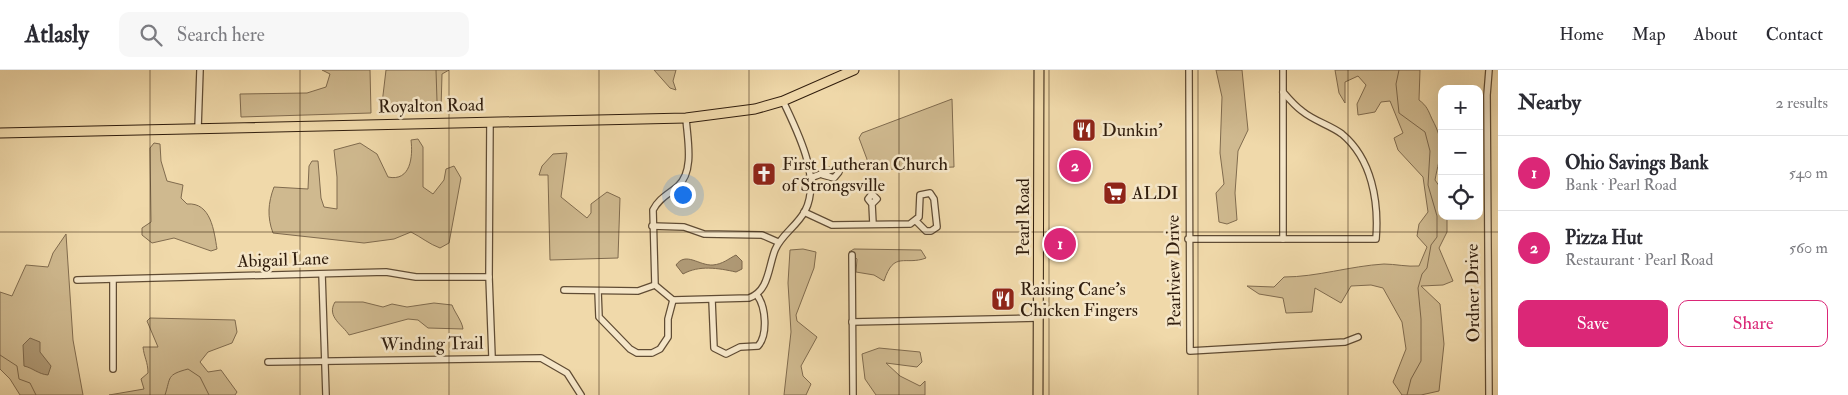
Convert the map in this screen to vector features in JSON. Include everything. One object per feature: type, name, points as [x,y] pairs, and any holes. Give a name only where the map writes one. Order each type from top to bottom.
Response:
[{"type":"main road","name":"Royalton Road","points":[[0,133],[686,118],[745,112],[784,101],[854,70]]},
{"type":"main road","name":"Pearl Road","points":[[1038,395],[1039,70]]},
{"type":"street","points":[[198,128],[200,70]]},
{"type":"street","name":"Pearlview Drive","points":[[1189,70],[1188,239],[1190,351],[1345,342],[1358,337]]},
{"type":"street","points":[[1283,70],[1283,239]]},
{"type":"street","name":"Ordner Drive","points":[[1489,70],[1486,95],[1489,395]]},
{"type":"street","points":[[1188,239],[1376,239],[1377,222],[1374,196],[1365,161],[1353,144],[1340,132],[1302,112],[1283,92]]},
{"type":"street","points":[[686,118],[688,169],[679,185],[658,201],[653,210],[655,285],[673,300],[749,298],[757,295],[766,283],[771,260],[778,242],[793,229],[808,205],[809,178],[806,152],[784,101]]},
{"type":"street","points":[[490,121],[489,277],[492,358]]},
{"type":"street","points":[[809,178],[823,175]]},
{"type":"street","points":[[804,212],[832,225],[910,224],[916,221],[920,213],[920,196],[923,193],[930,193],[934,199],[936,227],[931,231],[926,231],[916,221]]},
{"type":"street","points":[[872,204],[873,224]]},
{"type":"street","points":[[652,226],[684,227],[704,234],[762,235],[778,242]]},
{"type":"street","points":[[852,255],[853,395]]},
{"type":"street","name":"Abigail Lane","points":[[77,280],[386,272],[416,277],[489,277]]},
{"type":"street","points":[[322,274],[326,395]]},
{"type":"street","points":[[113,368],[114,280]]},
{"type":"street","points":[[564,290],[598,292],[638,291],[655,285]]},
{"type":"street","points":[[598,292],[599,317],[630,349],[645,354],[660,349],[665,344],[673,300]]},
{"type":"street","points":[[712,300],[712,341],[714,348],[726,354],[740,347],[758,346],[764,338],[763,304],[757,295]]},
{"type":"street","points":[[852,322],[1038,318]]},
{"type":"street","name":"Winding Trail","points":[[268,362],[541,358],[567,373],[581,395]]},
{"type":"shaded area","points":[[322,70],[370,70],[371,113],[241,117],[240,94],[307,93],[326,87],[330,74]]},
{"type":"shaded area","points":[[386,70],[449,70],[442,74],[441,110],[381,112]]},
{"type":"shaded area","points":[[654,70],[676,70],[673,81],[676,90],[670,88]]},
{"type":"shaded area","points":[[1216,70],[1242,70],[1248,130],[1238,151],[1235,193],[1237,220],[1227,224],[1219,222],[1216,193],[1224,184],[1220,153],[1222,97]]},
{"type":"shaded area","points":[[1335,70],[1420,70],[1419,100],[1428,111],[1438,133],[1438,166],[1435,180],[1438,184],[1438,220],[1447,220],[1447,232],[1439,248],[1453,281],[1443,285],[1421,286],[1440,304],[1444,344],[1439,391],[1421,395],[1402,395],[1393,382],[1406,349],[1402,322],[1383,288],[1371,285],[1351,286],[1341,303],[1315,288],[1312,312],[1286,313],[1283,298],[1259,294],[1247,286],[1274,287],[1284,277],[1296,277],[1371,265],[1419,266],[1427,247],[1417,236],[1419,224],[1428,212],[1423,177],[1398,150],[1394,138],[1403,133],[1390,101],[1381,102],[1375,112],[1358,115],[1357,104],[1366,85],[1358,76],[1345,82],[1345,103],[1339,93]]},
{"type":"shaded area","points":[[952,99],[954,167],[871,170],[859,138],[862,133]]},
{"type":"shaded area","points":[[418,139],[423,147],[423,187],[433,194],[444,180],[446,169],[454,166],[461,178],[449,243],[440,248],[411,232],[394,239],[364,243],[273,233],[269,210],[274,187],[308,189],[309,166],[312,161],[318,161],[321,198],[324,207],[337,209],[337,177],[334,150],[360,143],[377,154],[388,177],[396,178],[406,172],[411,160],[411,140]]},
{"type":"shaded area","points":[[154,143],[160,144],[161,161],[167,181],[183,185],[181,198],[187,204],[201,208],[210,219],[217,249],[211,251],[174,238],[152,243],[142,235],[142,228],[151,222],[150,148]]},
{"type":"shaded area","points":[[567,153],[561,197],[587,218],[591,213],[591,204],[607,192],[620,198],[618,258],[550,260],[548,175],[539,175],[542,166],[553,154]]},
{"type":"shaded area","points":[[66,234],[73,340],[83,395],[20,395],[10,379],[0,369],[0,292],[12,296],[26,265],[48,267],[53,253]]},
{"type":"shaded area","points":[[803,249],[816,252],[814,268],[796,315],[797,321],[817,337],[801,366],[803,376],[811,384],[806,395],[784,395],[791,332],[788,283],[790,250]]},
{"type":"shaded area","points":[[854,249],[921,250],[926,258],[896,262],[888,271],[884,281],[874,275],[856,272],[857,259],[849,252]]},
{"type":"shaded area","points":[[736,255],[742,261],[742,269],[736,272],[702,268],[683,274],[676,265],[684,259],[688,259],[713,265]]},
{"type":"shaded area","points":[[335,302],[363,302],[383,307],[392,304],[407,307],[434,303],[452,305],[463,329],[428,328],[418,320],[408,319],[349,335],[334,316],[333,307]]},
{"type":"shaded area","points":[[150,318],[235,320],[237,332],[232,343],[208,352],[200,362],[208,372],[221,370],[237,392],[235,395],[109,395],[144,389],[141,379],[148,373],[143,347],[158,347],[147,321]]},
{"type":"shaded area","points":[[30,338],[40,342],[40,352],[51,366],[48,375],[24,366],[23,345]]},
{"type":"shaded area","points":[[879,348],[920,352],[922,362],[917,367],[886,363],[900,376],[920,386],[925,381],[925,395],[876,395],[865,379],[862,354]]},
{"type":"waterway","points":[[436,70],[439,111]]},
{"type":"waterway","points":[[1399,70],[1396,84],[1399,113],[1425,132],[1430,151],[1428,185],[1437,216],[1437,237],[1431,245],[1427,268],[1422,274],[1418,288],[1421,319],[1421,361],[1411,379],[1407,395]]},
{"type":"waterway","points":[[0,355],[17,366],[19,379],[30,383],[36,395]]},
{"type":"waterway","points":[[165,395],[169,380],[173,375],[188,369],[200,377],[209,395]]},
{"type":"place","name":"Dunkin'","points":[[1084,130]]},
{"type":"place","name":"Pizza Hut","points":[[1075,166]]},
{"type":"place","name":"First Lutheran Church of Strongsville","points":[[764,174]]},
{"type":"place","name":"ALDI","points":[[1115,193]]},
{"type":"place","name":"Ohio Savings Bank","points":[[1060,244]]},
{"type":"place","name":"Raising Cane's Chicken Fingers","points":[[1003,299]]}]
